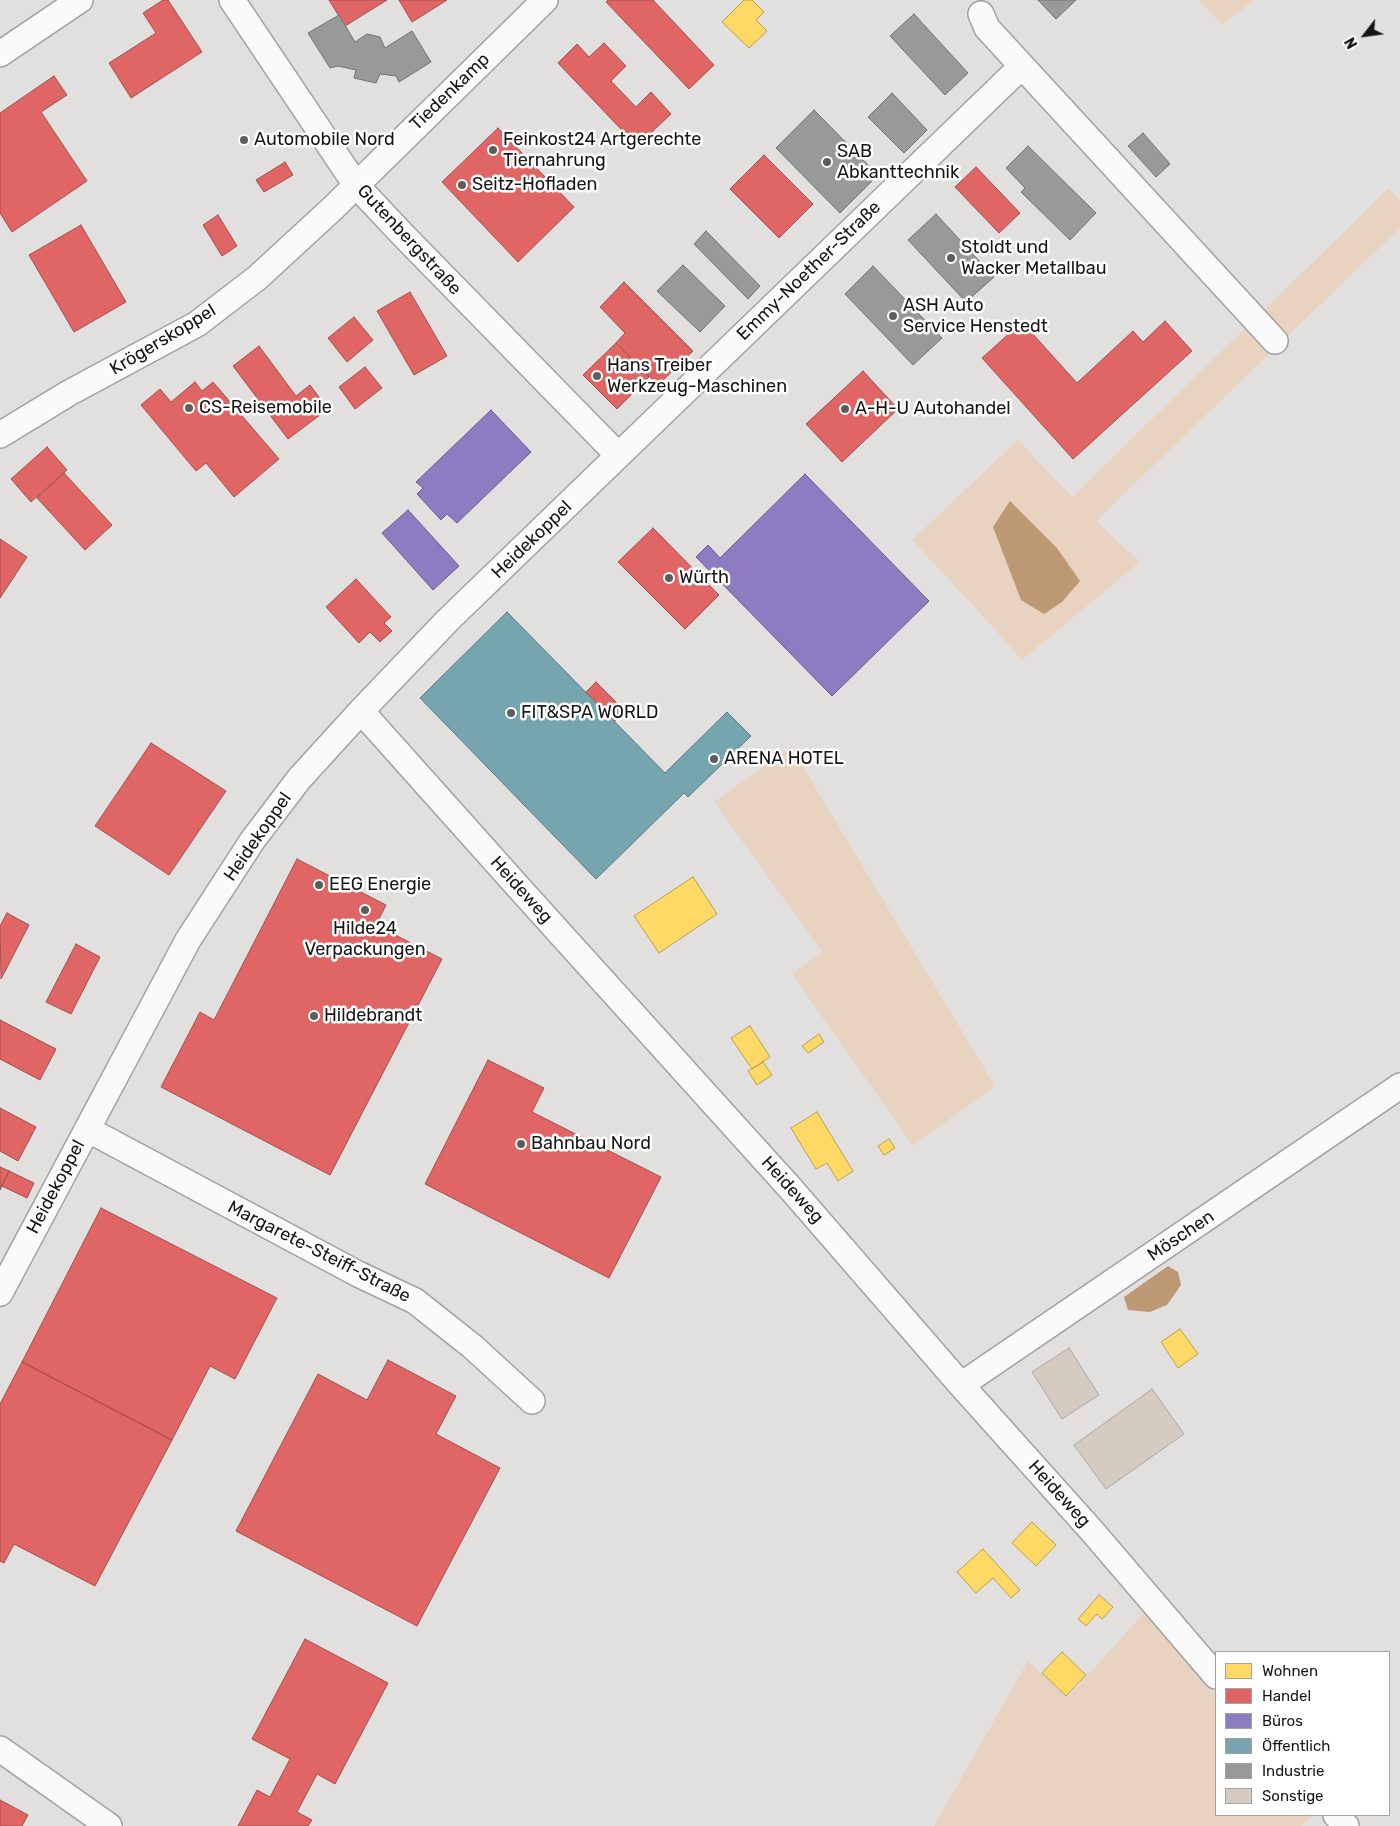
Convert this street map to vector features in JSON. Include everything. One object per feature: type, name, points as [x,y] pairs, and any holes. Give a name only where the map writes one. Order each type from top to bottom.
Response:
[{"type":"street","name":"Gutenbergstraße","points":[[232,0],[356,184],[402,234],[618,455]]},
{"type":"street","name":"Tiedenkamp","points":[[356,184],[545,0]]},
{"type":"street","points":[[0,54],[66,4]]},
{"type":"street","points":[[981,14],[986,28],[1274,341]]},
{"type":"street","name":"Emmy-Noether-Straße","points":[[618,455],[1022,66]]},
{"type":"street","name":"Krögerskoppel","points":[[0,436],[69,393],[197,324],[256,278],[332,209],[356,184]]},
{"type":"street","name":"Heidekoppel","points":[[0,1293],[188,940],[252,841],[299,779],[361,711],[448,620],[618,455]]},
{"type":"street","name":"Heideweg","points":[[361,711],[791,1188],[1098,1538],[1215,1675]]},
{"type":"street","name":"Möschen","points":[[961,1384],[1400,1086]]},
{"type":"street","name":"Margarete-Steiff-Straße","points":[[87,1129],[358,1274],[414,1301],[473,1347],[532,1401]]},
{"type":"street","points":[[0,1749],[109,1826]]},
{"type":"street","points":[[1337,1816],[1346,1826]]},
{"type":"shaded area","points":[[1198,0],[1254,0],[1222,25]]},
{"type":"shaded area","points":[[1389,188],[1400,200],[1400,228],[1096,521],[1140,562],[1022,660],[912,540],[1018,440],[1072,497]]},
{"type":"shaded area","points":[[1010,501],[1057,548],[1080,581],[1062,602],[1044,614],[1021,600],[993,527]]},
{"type":"shaded area","points":[[791,747],[995,1086],[913,1146],[792,974],[822,952],[714,802]]},
{"type":"shaded area","points":[[1168,1266],[1178,1272],[1181,1285],[1167,1305],[1150,1312],[1128,1310],[1124,1297]]},
{"type":"shaded area","points":[[1148,1608],[1215,1688],[1215,1816],[1313,1816],[1301,1826],[934,1826],[1028,1661],[1067,1698]]},
{"type":"building: Wohnen","points":[[744,0],[752,0],[764,12],[756,20],[767,31],[749,48],[722,22]]},
{"type":"building: Wohnen","points":[[693,877],[717,914],[659,953],[634,916]]},
{"type":"building: Wohnen","points":[[750,1026],[770,1057],[752,1069],[731,1038]]},
{"type":"building: Wohnen","points":[[819,1034],[824,1042],[808,1053],[802,1046]]},
{"type":"building: Wohnen","points":[[763,1062],[772,1075],[757,1085],[748,1071]]},
{"type":"building: Wohnen","points":[[817,1112],[853,1171],[838,1181],[827,1163],[816,1169],[791,1128]]},
{"type":"building: Wohnen","points":[[889,1139],[895,1148],[884,1155],[878,1146]]},
{"type":"building: Wohnen","points":[[1180,1329],[1198,1354],[1178,1368],[1161,1342]]},
{"type":"building: Wohnen","points":[[1032,1522],[1056,1545],[1036,1566],[1012,1543]]},
{"type":"building: Wohnen","points":[[983,1549],[1020,1590],[1011,1598],[993,1578],[976,1593],[957,1572]]},
{"type":"building: Wohnen","points":[[1099,1595],[1113,1607],[1102,1619],[1097,1614],[1086,1626],[1078,1619]]},
{"type":"building: Wohnen","points":[[1062,1652],[1086,1675],[1066,1696],[1042,1673]]},
{"type":"building: Handel","points":[[163,0],[168,0],[202,52],[131,98],[109,63],[156,33],[143,13]]},
{"type":"building: Handel","points":[[329,0],[387,0],[345,26]]},
{"type":"building: Handel","points":[[399,0],[447,0],[412,22]]},
{"type":"building: Handel","points":[[608,0],[653,0],[714,65],[689,89],[606,2]]},
{"type":"building: Handel","points":[[604,43],[626,66],[611,81],[636,107],[651,92],[671,114],[637,146],[558,63],[577,44],[589,57]]},
{"type":"building: Handel","points":[[54,76],[67,95],[41,112],[87,181],[12,232],[0,213],[0,113]]},
{"type":"building: Handel","points":[[498,128],[574,207],[518,262],[442,182]]},
{"type":"building: Handel","points":[[764,155],[813,204],[779,238],[730,189]]},
{"type":"building: Handel","points":[[285,162],[293,175],[264,192],[256,180]]},
{"type":"building: Handel","points":[[976,167],[1020,213],[999,233],[955,187]]},
{"type":"building: Handel","points":[[218,215],[237,246],[222,256],[203,225]]},
{"type":"building: Handel","points":[[81,225],[126,302],[74,332],[29,255]]},
{"type":"building: Handel","points":[[624,282],[693,351],[658,385],[616,343],[625,333],[600,307]]},
{"type":"building: Handel","points":[[410,292],[447,356],[414,375],[377,311]]},
{"type":"building: Handel","points":[[354,317],[373,340],[347,362],[328,338]]},
{"type":"building: Handel","points":[[1165,321],[1192,351],[1073,459],[982,358],[1022,322],[1077,383],[1133,331],[1143,342]]},
{"type":"building: Handel","points":[[616,343],[649,377],[617,409],[583,375]]},
{"type":"building: Handel","points":[[259,346],[296,396],[310,385],[328,409],[288,439],[233,366]]},
{"type":"building: Handel","points":[[365,367],[382,388],[355,409],[339,387]]},
{"type":"building: Handel","points":[[863,371],[898,409],[842,462],[806,424]]},
{"type":"building: Handel","points":[[195,382],[202,391],[213,382],[279,459],[234,497],[206,463],[196,471],[141,405],[160,389],[171,402]]},
{"type":"building: Handel","points":[[47,447],[67,470],[31,502],[11,479]]},
{"type":"building: Handel","points":[[64,473],[112,525],[85,550],[37,498]]},
{"type":"building: Handel","name":"Würth","points":[[653,528],[719,595],[685,629],[618,562]]},
{"type":"building: Handel","points":[[0,539],[27,557],[0,598]]},
{"type":"building: Handel","points":[[356,579],[391,617],[384,623],[392,631],[380,642],[370,632],[359,643],[326,607]]},
{"type":"building: Handel","points":[[596,682],[625,711],[614,722],[586,692]]},
{"type":"building: Handel","points":[[151,743],[226,791],[169,875],[95,826]]},
{"type":"building: Handel","name":"Hildebrandt","points":[[297,859],[386,905],[376,925],[442,959],[330,1175],[161,1087],[200,1012],[214,1020]]},
{"type":"building: Handel","points":[[7,913],[29,925],[1,979],[0,926]]},
{"type":"building: Handel","points":[[76,944],[100,957],[71,1014],[46,1002]]},
{"type":"building: Handel","points":[[0,1020],[56,1049],[40,1080],[0,1059]]},
{"type":"building: Handel","name":"Bahnbau Nord","points":[[488,1060],[544,1088],[532,1112],[661,1177],[609,1278],[425,1184]]},
{"type":"building: Handel","points":[[0,1108],[36,1127],[18,1161],[0,1151]]},
{"type":"building: Handel","points":[[0,1167],[9,1171],[0,1190]]},
{"type":"building: Handel","points":[[9,1171],[34,1183],[27,1198],[2,1186]]},
{"type":"building: Handel","points":[[101,1208],[277,1298],[235,1379],[210,1366],[172,1440],[22,1362]]},
{"type":"building: Handel","points":[[388,1360],[456,1396],[436,1434],[500,1468],[417,1626],[236,1531],[318,1374],[367,1400]]},
{"type":"building: Handel","points":[[22,1362],[172,1440],[95,1586],[14,1544],[4,1563],[0,1561],[0,1404]]},
{"type":"building: Handel","points":[[305,1639],[388,1683],[335,1784],[317,1774],[297,1812],[312,1820],[308,1826],[238,1826],[257,1790],[270,1797],[290,1759],[252,1739]]},
{"type":"building: Handel","points":[[0,1800],[28,1815],[22,1826],[0,1826]]},
{"type":"building: Büros","points":[[491,410],[531,452],[457,523],[447,514],[441,520],[417,494],[423,488],[416,482]]},
{"type":"building: Büros","points":[[805,474],[929,601],[832,696],[696,557],[708,545],[720,558]]},
{"type":"building: Büros","points":[[408,510],[459,566],[433,590],[382,533]]},
{"type":"building: Öffentlich","points":[[507,612],[665,773],[727,712],[751,736],[688,797],[684,793],[596,879],[420,698]]},
{"type":"building: Industrie","points":[[1038,0],[1076,0],[1056,19]]},
{"type":"building: Industrie","points":[[914,14],[968,73],[945,95],[890,36]]},
{"type":"building: Industrie","points":[[339,15],[355,42],[367,34],[380,37],[385,48],[412,31],[431,62],[399,82],[396,76],[380,74],[376,83],[354,78],[356,70],[338,66],[330,68],[308,33]]},
{"type":"building: Industrie","points":[[892,93],[927,130],[904,153],[868,117]]},
{"type":"building: Industrie","name":"SAB Abkanttechnik","points":[[814,110],[878,175],[840,213],[776,148]]},
{"type":"building: Industrie","points":[[1143,133],[1170,164],[1156,177],[1128,146]]},
{"type":"building: Industrie","points":[[1028,146],[1096,213],[1070,240],[1021,192],[1025,188],[1006,168]]},
{"type":"building: Industrie","name":"Stoldt und Wacker Metallbau","points":[[936,214],[994,277],[966,302],[908,240]]},
{"type":"building: Industrie","points":[[706,231],[760,286],[748,299],[694,244]]},
{"type":"building: Industrie","points":[[683,265],[725,306],[700,332],[657,291]]},
{"type":"building: Industrie","name":"ASH Auto Service Henstedt","points":[[873,266],[942,338],[913,365],[845,294]]},
{"type":"building: Sonstige","points":[[1069,1348],[1099,1395],[1062,1419],[1032,1372]]},
{"type":"building: Sonstige","points":[[1152,1389],[1184,1434],[1106,1489],[1074,1445]]},
{"type":"place","name":"Automobile Nord","points":[[244,140]]},
{"type":"place","name":"Feinkost24 Artgerechte Tiernahrung","points":[[493,150]]},
{"type":"place","name":"SAB Abkanttechnik","points":[[827,162]]},
{"type":"place","name":"Seitz-Hofladen","points":[[462,185]]},
{"type":"place","name":"Stoldt und Wacker Metallbau","points":[[951,258]]},
{"type":"place","name":"ASH Auto Service Henstedt","points":[[893,316]]},
{"type":"place","name":"Hans Treiber Werkzeug-Maschinen","points":[[597,376]]},
{"type":"place","name":"CS-Reisemobile","points":[[189,408]]},
{"type":"place","name":"A-H-U Autohandel","points":[[845,409]]},
{"type":"place","name":"Würth","points":[[669,578]]},
{"type":"place","name":"FIT&SPA WORLD","points":[[511,713]]},
{"type":"place","name":"ARENA HOTEL","points":[[714,759]]},
{"type":"place","name":"EEG Energie","points":[[319,885]]},
{"type":"place","name":"Hilde24 Verpackungen","points":[[365,910]]},
{"type":"place","name":"Hildebrandt","points":[[314,1016]]},
{"type":"place","name":"Bahnbau Nord","points":[[521,1144]]}]
